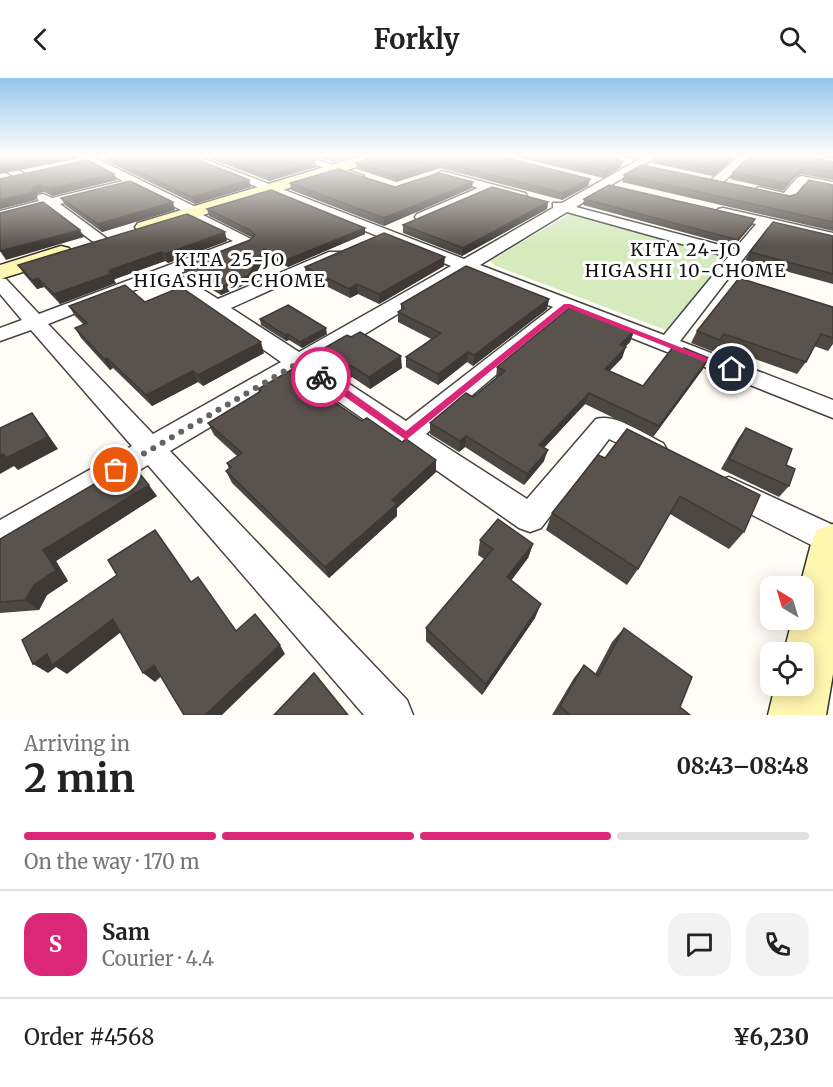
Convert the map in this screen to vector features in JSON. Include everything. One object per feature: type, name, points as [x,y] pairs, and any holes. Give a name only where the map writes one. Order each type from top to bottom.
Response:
[{"type":"street","points":[[28,186],[101,241]]},
{"type":"street","points":[[0,216],[118,186]]},
{"type":"street","points":[[0,335],[246,242],[140,186]]},
{"type":"street","points":[[262,186],[833,409]]},
{"type":"street","points":[[0,272],[281,186]]},
{"type":"street","points":[[485,186],[739,255]]},
{"type":"street","points":[[0,537],[602,186]]},
{"type":"street","points":[[612,186],[628,190]]},
{"type":"street","points":[[747,189],[787,197],[796,186]]},
{"type":"street","points":[[214,308],[490,187]]},
{"type":"street","points":[[708,209],[833,238]]},
{"type":"street","points":[[667,344],[765,222]]},
{"type":"street","points":[[164,272],[214,308],[300,362],[530,518],[605,426],[676,462]]},
{"type":"street","points":[[0,283],[392,715]]},
{"type":"street","points":[[406,436],[567,305]]},
{"type":"street","points":[[707,478],[833,543],[813,642]]},
{"type":"street","points":[[797,715],[801,696]]},
{"type":"green space","points":[[573,212],[729,256],[666,330],[496,266],[490,261]]},
{"type":"building","points":[[0,186],[36,186],[31,193],[0,200]]},
{"type":"building","points":[[42,186],[63,186],[49,189]]},
{"type":"building","points":[[111,186],[140,186],[173,202],[98,224],[61,198]]},
{"type":"building","points":[[168,186],[230,186],[192,197]]},
{"type":"building","points":[[297,186],[464,186],[384,218]]},
{"type":"building","points":[[534,186],[577,186],[563,193]]},
{"type":"building","points":[[608,186],[612,186],[755,219],[738,240],[584,199]]},
{"type":"building","points":[[672,186],[741,186],[790,196],[797,194],[804,186],[833,186],[833,222]]},
{"type":"building","points":[[492,187],[548,202],[463,248],[403,225]]},
{"type":"building","points":[[271,190],[365,228],[286,260],[264,249],[249,275],[219,288],[183,266],[250,240],[255,235],[250,230],[207,209]]},
{"type":"building","points":[[43,202],[80,230],[0,251],[0,213]]},
{"type":"building","points":[[187,214],[225,232],[165,254],[161,252],[110,270],[111,274],[54,294],[38,278],[32,280],[18,265]]},
{"type":"building","points":[[773,222],[833,236],[833,274],[750,252]]},
{"type":"building","points":[[384,233],[445,257],[379,294],[357,284],[349,289],[305,267]]},
{"type":"building","points":[[466,266],[549,299],[474,355],[468,352],[438,374],[406,357],[441,333],[398,312],[404,308],[401,304]]},
{"type":"building","points":[[739,278],[833,307],[833,338],[821,334],[806,362],[724,334],[720,340],[697,331]]},
{"type":"building","points":[[125,285],[145,302],[181,287],[261,342],[198,375],[193,371],[146,395],[107,358],[104,359],[75,328],[87,323],[69,306]]},
{"type":"building","points":[[288,305],[326,328],[300,342],[260,319]]},
{"type":"building","points":[[569,308],[634,331],[620,345],[626,347],[605,369],[643,386],[673,347],[682,351],[684,348],[709,358],[659,426],[589,393],[539,445],[548,450],[527,474],[466,436],[460,441],[430,423],[466,393],[473,397],[505,371],[497,367]]},
{"type":"building","points":[[360,332],[401,356],[369,377],[350,365],[346,368],[322,353],[321,350],[347,335],[351,337]]},
{"type":"building","points":[[298,366],[322,383],[314,388],[362,421],[367,418],[402,442],[406,439],[436,460],[392,500],[397,504],[325,567],[226,471],[231,467],[227,463],[242,453],[208,423],[261,391],[258,389]]},
{"type":"building","points":[[32,413],[48,437],[6,458],[4,454],[0,455],[0,428]]},
{"type":"building","points":[[746,428],[792,449],[786,465],[795,469],[789,486],[729,459]]},
{"type":"building","points":[[627,429],[760,495],[744,532],[680,496],[638,569],[552,513],[598,455],[605,458]]},
{"type":"building","points":[[135,468],[149,485],[43,550],[56,570],[34,585],[25,600],[0,602],[0,539],[108,476],[112,481]]},
{"type":"building","points":[[498,519],[533,544],[507,577],[541,604],[486,684],[426,628],[493,549],[480,540]]},
{"type":"building","points":[[155,530],[191,582],[198,577],[236,631],[255,614],[280,645],[205,715],[184,715],[154,665],[143,673],[113,619],[52,665],[47,654],[33,664],[22,640],[117,575],[108,560]]},
{"type":"building","points":[[624,628],[692,677],[680,707],[690,715],[570,715],[560,706],[584,665],[598,676]]},
{"type":"building","points":[[314,673],[348,715],[274,715]]},
{"type":"way so far","points":[[116,470],[300,362],[321,377]]},
{"type":"district","name":"KITA 24-JO HIGASHI 10-CHOME","points":[[686,260]]},
{"type":"district","name":"KITA 25-JO HIGASHI 9-CHOME","points":[[230,270]]},
{"type":"route","points":[[321,377],[406,436],[567,305],[732,369]]}]
